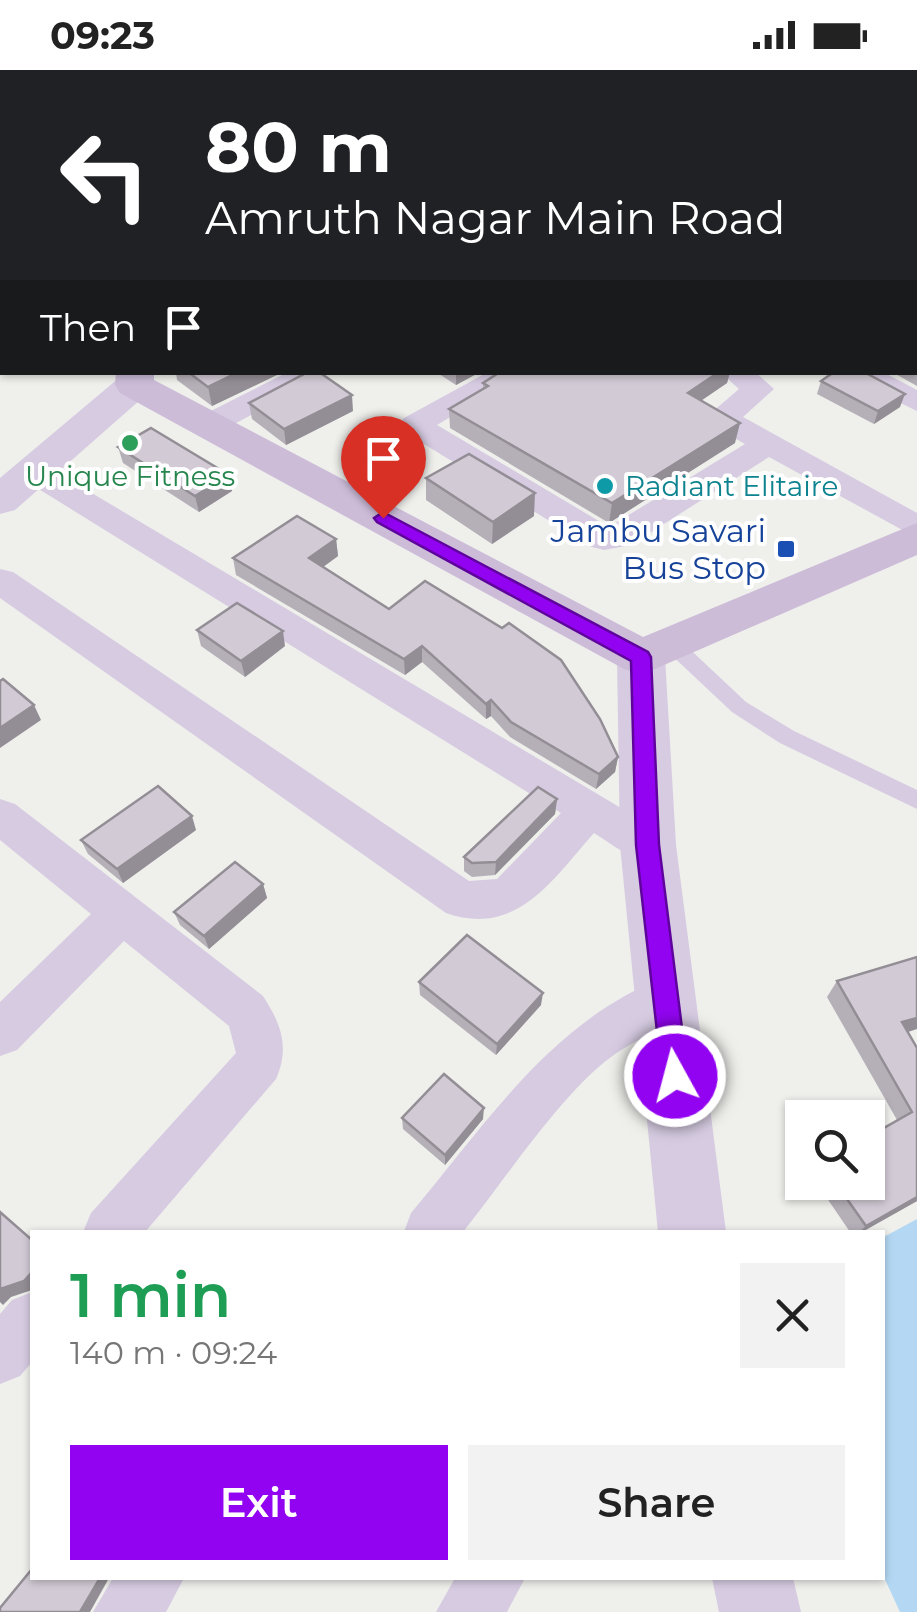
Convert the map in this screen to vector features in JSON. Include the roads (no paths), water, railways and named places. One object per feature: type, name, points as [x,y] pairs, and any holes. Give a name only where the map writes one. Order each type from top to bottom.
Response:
[{"type":"main road","points":[[134,379],[208,425],[351,500],[657,651],[917,538]]},
{"type":"street","points":[[208,425],[306,375]]},
{"type":"street","points":[[351,500],[415,425],[505,375]]},
{"type":"street","points":[[739,375],[759,388],[725,417],[917,527]]},
{"type":"street","points":[[865,375],[917,402]]},
{"type":"street","points":[[0,500],[134,379]]},
{"type":"street","points":[[415,425],[597,537],[613,540],[768,444]]},
{"type":"street","points":[[32,471],[648,845]]},
{"type":"street","points":[[0,581],[462,900],[500,898],[513,892],[590,810]]},
{"type":"street","points":[[657,651],[648,845],[692,1230]]},
{"type":"street","points":[[0,816],[246,1011],[259,1030],[263,1047],[259,1064],[112,1230]]},
{"type":"street","points":[[0,1034],[121,914]]},
{"type":"street","points":[[432,1230],[568,1062],[598,1038],[666,998]]},
{"type":"street","points":[[0,1356],[30,1322]]},
{"type":"street","points":[[125,1612],[151,1580]]},
{"type":"street","points":[[468,1612],[492,1580]]},
{"type":"street","points":[[753,1580],[760,1612]]},
{"type":"lane","points":[[657,651],[787,737],[917,800]]},
{"type":"place","name":"Unique Fitness","points":[[130,443]]},
{"type":"place","name":"Radiant Elitaire","points":[[605,486]]},
{"type":"place","name":"Jambu Savari Bus Stop","points":[[786,549]]}]
